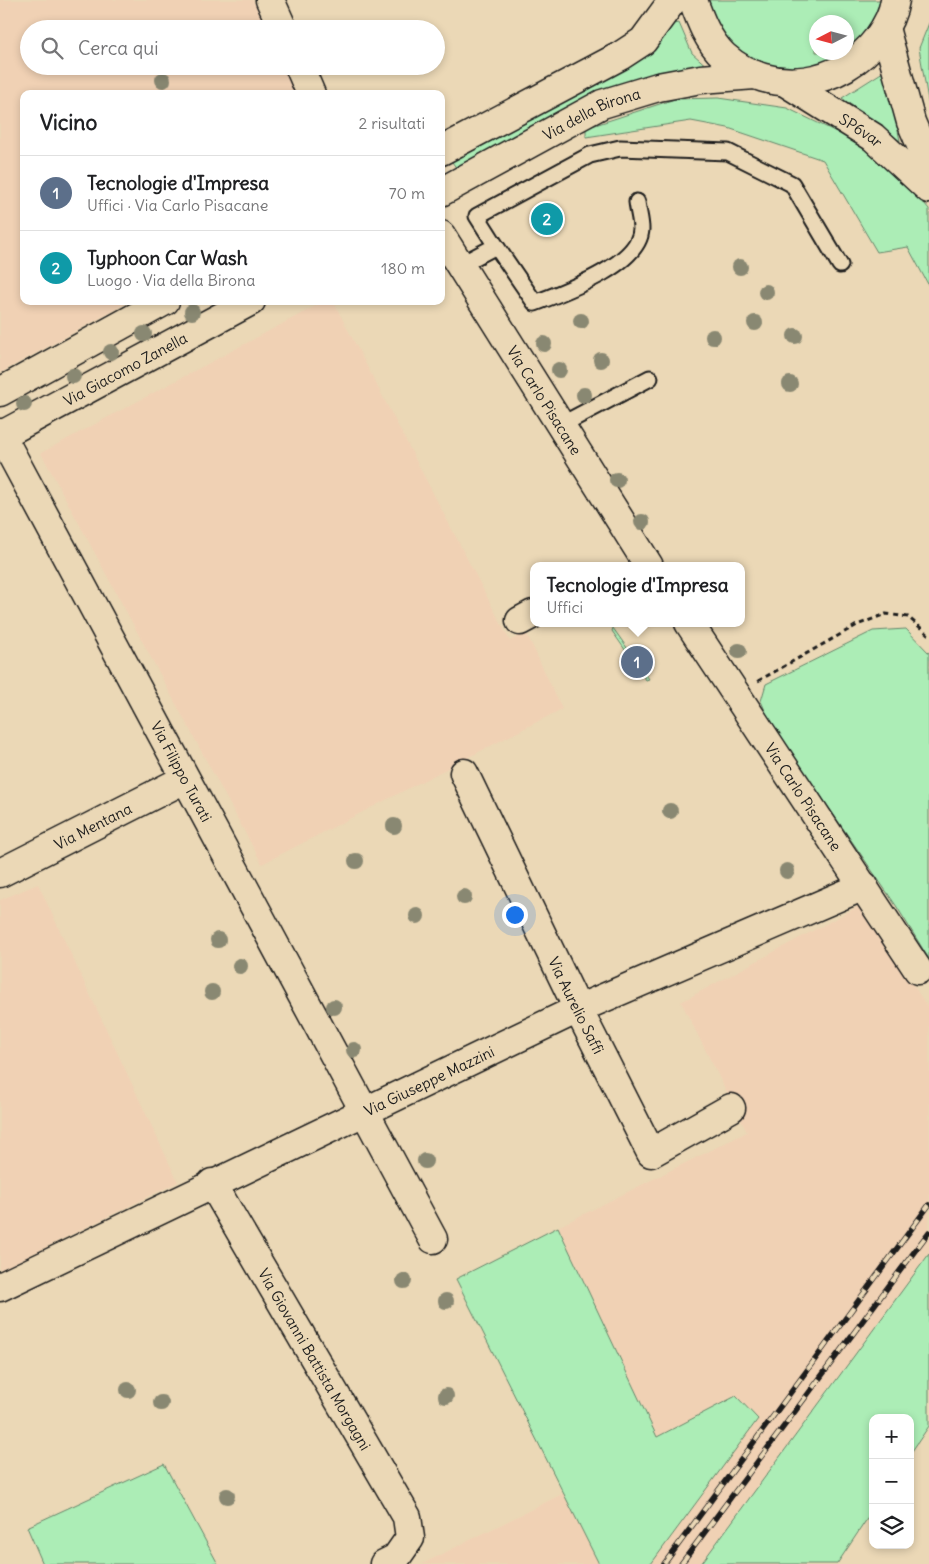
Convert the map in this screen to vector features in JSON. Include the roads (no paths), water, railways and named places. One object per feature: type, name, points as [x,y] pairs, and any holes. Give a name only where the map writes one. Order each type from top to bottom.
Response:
[{"type":"street","points":[[270,0],[278,20]]},
{"type":"street","points":[[445,149],[620,56],[643,41],[673,0]]},
{"type":"street","name":"SP6var","points":[[693,0],[703,28],[724,56],[755,75],[785,82],[815,80],[844,70],[868,52],[886,28],[895,0]]},
{"type":"street","points":[[886,28],[911,122],[929,164]]},
{"type":"street","points":[[303,75],[309,90]]},
{"type":"street","name":"Via della Birona","points":[[445,190],[602,104],[658,86],[701,79],[755,75]]},
{"type":"street","name":"SP6var","points":[[785,82],[873,137],[929,189]]},
{"type":"street","name":"Via Carlo Pisacane","points":[[445,242],[645,562]]},
{"type":"street","points":[[0,392],[158,305]]},
{"type":"street","name":"Via Giacomo Zanella","points":[[0,435],[244,305]]},
{"type":"street","name":"Via Filippo Turati","points":[[0,435],[434,1239]]},
{"type":"street","name":"Via Carlo Pisacane","points":[[692,627],[918,970]]},
{"type":"street","name":"Via Aurelio Saffi","points":[[464,773],[578,1009],[651,1153],[731,1108]]},
{"type":"street","name":"Via Mentana","points":[[0,873],[185,779]]},
{"type":"street","name":"Via Giuseppe Mazzini","points":[[0,1287],[212,1183],[578,1009],[864,886]]},
{"type":"street","name":"Via Giovanni Battista Morgagni","points":[[212,1183],[407,1517],[410,1538],[396,1558],[384,1564]]},
{"type":"lane","points":[[637,202],[641,231],[628,256],[584,284],[535,303],[477,216],[590,155],[620,148],[728,152],[792,184],[840,265]]},
{"type":"lane","points":[[460,266],[496,246]]},
{"type":"lane","points":[[561,425],[650,378]]},
{"type":"railway","points":[[664,1564],[929,1205]]},
{"type":"railway","points":[[681,1564],[929,1232]]},
{"type":"place","name":"Typhoon Car Wash","points":[[547,219]]},
{"type":"place","name":"Tecnologie d'Impresa","points":[[637,662]]}]
